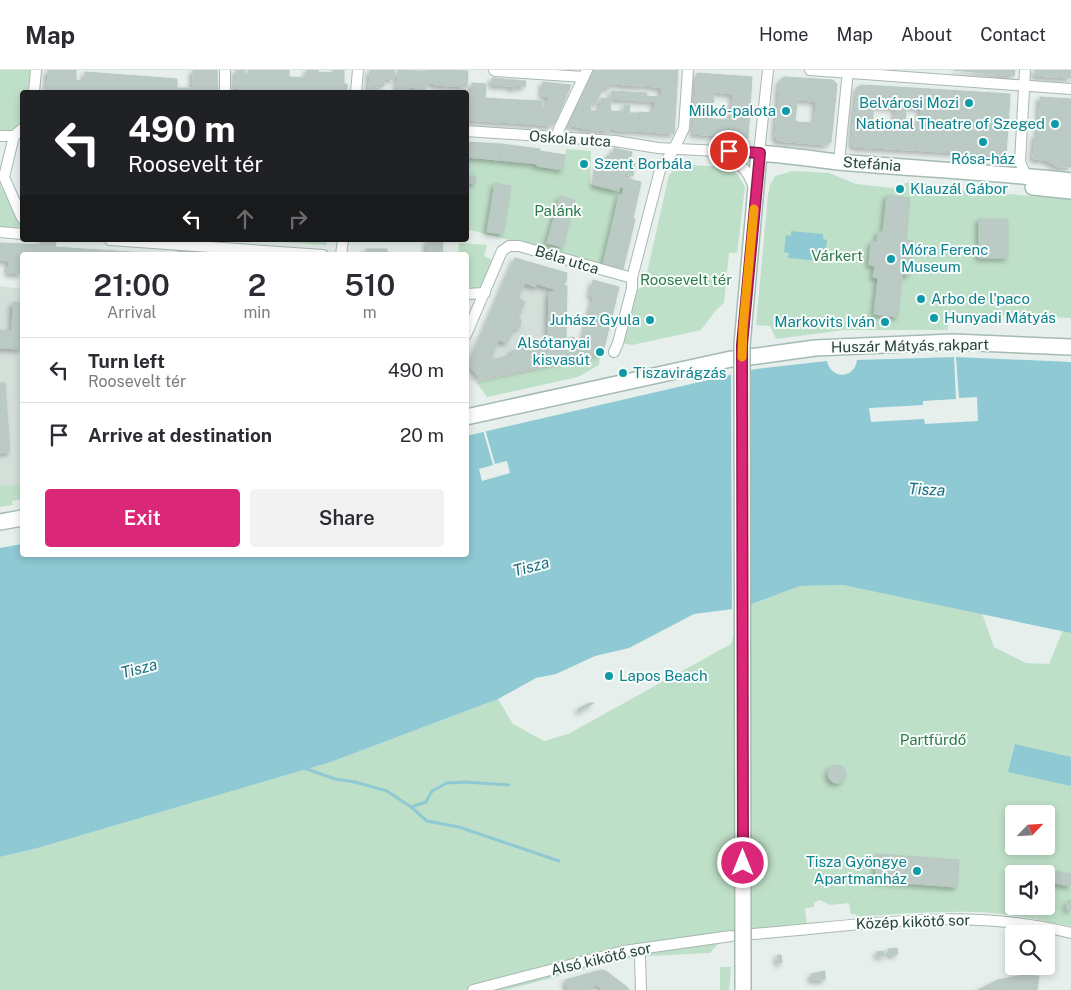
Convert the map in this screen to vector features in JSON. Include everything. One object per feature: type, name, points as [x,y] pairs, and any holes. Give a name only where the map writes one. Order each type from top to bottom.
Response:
[{"type":"street","points":[[34,90],[36,70]]},
{"type":"street","points":[[225,70],[225,90]]},
{"type":"street","points":[[356,90],[358,70]]},
{"type":"street","points":[[494,70],[586,73],[556,138]]},
{"type":"street","points":[[614,352],[630,297],[632,278],[660,170],[684,128],[688,70]]},
{"type":"street","points":[[743,990],[742,345],[768,70]]},
{"type":"street","points":[[810,70],[848,71],[1071,89]]},
{"type":"street","points":[[1024,171],[1020,162],[1025,70]]},
{"type":"street","points":[[839,162],[848,71]]},
{"type":"street","points":[[20,131],[14,136],[2,177],[20,214]]},
{"type":"street","name":"Oskola utca","points":[[469,131],[615,141],[658,148],[674,148]]},
{"type":"street","points":[[0,136],[14,136]]},
{"type":"street","points":[[674,148],[760,153]]},
{"type":"street","points":[[718,151],[733,158],[740,164],[748,174],[756,196]]},
{"type":"street","name":"Stefánia","points":[[760,153],[839,162],[933,168],[985,174],[1025,175],[1071,181]]},
{"type":"street","name":"Stefánia","points":[[985,174],[1028,186],[1071,191]]},
{"type":"street","points":[[0,232],[20,234]]},
{"type":"street","points":[[138,242],[280,252]]},
{"type":"street","name":"Béla utca","points":[[484,293],[502,251],[509,246],[518,246],[632,278]]},
{"type":"street","points":[[469,294],[484,293]]},
{"type":"street","points":[[469,322],[484,293]]},
{"type":"street","name":"Huszár Mátyás rakpart","points":[[750,356],[815,348],[953,342],[1071,347]]},
{"type":"street","points":[[469,416],[731,359]]},
{"type":"street","points":[[0,522],[20,518]]},
{"type":"street","name":"Közép kikötő sor","points":[[753,934],[865,923],[943,918],[1021,923],[1071,933]]},
{"type":"street","name":"Alsó kikötő sor","points":[[473,990],[637,949],[731,936]]},
{"type":"street","points":[[637,949],[640,958],[641,990]]},
{"type":"shaded area","points":[[515,258],[567,273],[564,285],[567,286],[566,338],[574,337],[578,357],[479,378],[469,365]]},
{"type":"shaded area","points":[[0,286],[20,289],[20,483],[0,486]]},
{"type":"green space","points":[[0,70],[30,70],[28,90],[20,90],[20,124],[10,131],[0,131]]},
{"type":"green space","name":"Palánk","points":[[566,149],[591,151],[590,184],[618,191],[620,187],[624,188],[622,195],[619,195],[603,264],[469,230],[469,157],[538,164],[538,166],[563,170]]},
{"type":"green space","name":"Roosevelt tér","points":[[688,165],[727,167],[738,175],[745,187],[737,253],[729,253],[724,303],[716,310],[701,330],[632,345],[622,343],[635,291],[644,286],[669,175],[676,168]]},
{"type":"green space","name":"Várkert","points":[[793,171],[829,173],[856,184],[892,188],[912,181],[956,190],[1071,199],[1071,318],[949,313],[948,330],[844,330],[776,339],[770,326],[756,325],[768,195],[770,185],[775,176]]},
{"type":"green space","points":[[0,184],[20,222],[20,226],[14,230],[0,229]]},
{"type":"green space","points":[[282,242],[327,242],[326,245]]},
{"type":"green space","points":[[459,243],[487,245],[484,256],[492,260],[481,287],[476,291],[469,291],[469,252],[458,252]]},
{"type":"green space","points":[[600,355],[599,365],[578,377],[487,397],[476,382]]},
{"type":"green space","points":[[20,483],[20,499],[12,501],[13,505],[0,507],[0,486]]},
{"type":"green space","name":"Partfürdő","points":[[843,585],[982,613],[994,647],[1026,663],[1049,664],[1063,630],[1071,633],[1071,926],[1012,915],[1055,915],[1055,865],[1005,865],[1005,914],[931,912],[856,917],[856,914],[851,914],[849,903],[831,905],[819,900],[814,903],[814,907],[805,908],[807,926],[729,932],[710,953],[650,956],[619,960],[506,990],[0,990],[0,857],[38,848],[331,762],[498,699],[513,724],[544,741],[568,734],[731,644],[741,608],[800,586]]},
{"type":"green space","points":[[720,967],[731,967],[729,990],[720,990]]},
{"type":"water","points":[[791,231],[823,234],[823,239],[827,240],[825,257],[821,256],[821,261],[788,258],[789,253],[784,252],[786,235],[791,236]]},
{"type":"water","name":"Tisza","points":[[956,357],[1071,362],[1071,633],[843,585],[800,586],[741,608],[694,614],[629,648],[595,656],[556,674],[536,678],[498,699],[331,762],[38,848],[0,857],[0,548],[20,544],[20,557],[469,557],[469,435],[756,369],[827,361],[833,372],[843,375],[852,371],[857,360]]},
{"type":"water","points":[[1015,744],[1071,757],[1071,786],[1008,772]]},
{"type":"pier","points":[[954,357],[956,357],[959,398],[977,397],[978,421],[925,424],[924,419],[871,422],[869,408],[923,405],[923,401],[956,399]]},
{"type":"pier","points":[[750,368],[750,608],[732,612],[731,372]]},
{"type":"pier","points":[[485,429],[495,464],[507,461],[510,473],[482,481],[479,469],[493,465],[483,430]]},
{"type":"building","points":[[48,70],[76,70],[76,80],[85,81],[85,72],[177,79],[177,88],[193,88],[193,70],[217,70],[218,90],[47,90]]},
{"type":"building","points":[[236,70],[245,70],[244,75],[241,75],[240,88],[235,88]]},
{"type":"building","points":[[248,70],[289,70],[289,77],[306,78],[307,70],[333,73],[333,70],[344,70],[344,84],[347,84],[347,90],[240,90],[241,75],[248,75]]},
{"type":"building","points":[[370,70],[395,70],[393,80],[384,79],[384,86],[375,87],[375,90],[369,90]]},
{"type":"building","points":[[398,70],[417,71],[416,87],[406,87],[406,90],[397,90]]},
{"type":"building","points":[[427,70],[468,71],[467,87],[426,83]]},
{"type":"building","points":[[592,70],[648,70],[647,85],[609,84],[610,88],[608,89],[604,86],[596,103],[584,102],[583,128],[572,126],[569,128],[568,125],[571,123],[569,122]]},
{"type":"building","points":[[648,70],[678,70],[676,103],[661,102],[662,88],[647,86]]},
{"type":"building","points":[[954,70],[1015,70],[1014,76]]},
{"type":"building","points":[[1035,70],[1071,70],[1071,78],[1035,76]]},
{"type":"building","points":[[417,71],[427,71],[426,83],[416,82]]},
{"type":"building","points":[[697,73],[752,77],[750,108],[732,107],[733,94],[714,92],[713,105],[695,104]]},
{"type":"building","name":"Milkó-palota","points":[[784,77],[833,80],[837,84],[831,142],[826,145],[778,141],[775,136],[780,81]],"holes":[[[799,100],[815,101],[815,121],[812,123],[797,122],[795,120],[797,102]]]},
{"type":"building","points":[[492,78],[526,81],[525,87],[517,86],[513,90],[511,86],[492,85]]},
{"type":"building","points":[[416,82],[426,83],[425,90],[415,90]]},
{"type":"building","points":[[543,82],[571,85],[556,121],[551,126],[540,125],[541,110],[543,110],[549,99],[547,96],[542,96]]},
{"type":"building","points":[[472,83],[486,84],[485,98],[499,99],[497,122],[469,120],[469,100],[471,100]]},
{"type":"building","points":[[861,85],[897,87],[896,108],[873,106],[873,117],[854,116],[857,88]]},
{"type":"building","points":[[897,87],[929,89],[928,121],[920,120],[921,108],[906,107],[905,121],[895,120]]},
{"type":"building","name":"Belvárosi Mozi","points":[[929,89],[1010,94],[1008,126],[928,121]]},
{"type":"building","points":[[612,91],[647,93],[646,101],[611,99]]},
{"type":"building","points":[[646,96],[661,97],[661,102],[646,101]]},
{"type":"building","name":"National Theatre of Szeged","points":[[1040,97],[1071,99],[1071,167],[1059,167],[1045,160],[1033,159],[1035,136],[1038,136]]},
{"type":"building","points":[[601,98],[611,99],[609,131],[599,130]]},
{"type":"building","points":[[499,99],[519,100],[518,123],[497,122]]},
{"type":"building","points":[[519,100],[542,101],[540,125],[518,123]]},
{"type":"building","points":[[655,101],[676,103],[674,134],[638,131],[639,112],[654,113]]},
{"type":"building","points":[[584,102],[591,103],[590,111],[600,111],[599,130],[583,129]]},
{"type":"building","points":[[695,104],[713,105],[712,119],[731,120],[732,107],[750,108],[748,138],[693,134]]},
{"type":"building","points":[[625,105],[630,105],[629,113],[639,113],[638,131],[610,129],[611,111],[624,112]]},
{"type":"building","points":[[854,116],[873,117],[872,128],[895,130],[893,149],[854,147],[852,144]]},
{"type":"building","points":[[895,120],[905,121],[905,125],[917,126],[918,120],[928,121],[926,151],[893,149]]},
{"type":"building","points":[[928,121],[943,122],[942,130],[960,130],[959,153],[926,151]]},
{"type":"building","name":"Rósa-ház","points":[[982,124],[1008,126],[1006,156],[959,153],[960,130],[979,130],[985,132],[986,126],[982,126]]},
{"type":"building","points":[[469,142],[501,144],[499,160],[469,157]]},
{"type":"building","points":[[501,144],[540,149],[538,164],[499,160]]},
{"type":"building","points":[[614,148],[632,152],[630,161],[635,162],[633,176],[624,174],[624,178],[641,182],[633,218],[615,214],[619,195],[622,195],[624,188],[620,187],[619,191],[594,185],[599,162],[605,163],[607,155],[612,157]]},
{"type":"building","points":[[540,151],[565,155],[563,170],[537,166]]},
{"type":"building","points":[[469,176],[476,176],[476,183],[469,183]]},
{"type":"building","points":[[495,183],[511,186],[503,234],[487,232]]},
{"type":"building","name":"Móra Ferenc Museum","points":[[887,195],[910,198],[906,240],[913,241],[910,275],[902,274],[898,317],[874,314],[878,278],[873,277],[875,266],[869,265],[871,242],[877,242],[878,232],[883,232]]},
{"type":"building","points":[[560,196],[575,200],[563,247],[547,243]]},
{"type":"building","points":[[615,214],[635,219],[623,269],[603,264]]},
{"type":"building","points":[[979,219],[1008,219],[1008,258],[979,258]]},
{"type":"building","points":[[41,242],[56,242],[55,247],[129,252],[20,252],[20,274],[8,273],[9,261],[0,260],[0,243],[41,245]]},
{"type":"building","points":[[427,242],[443,242],[442,252],[427,252]]},
{"type":"building","points":[[179,249],[209,252],[179,252]]},
{"type":"building","points":[[366,249],[387,249],[387,252],[366,252]]},
{"type":"building","points":[[515,258],[567,273],[566,282],[563,285],[567,286],[566,339],[574,337],[578,357],[479,378],[469,365]],"holes":[[[525,283],[536,287],[537,284],[554,289],[554,292],[549,292],[548,336],[550,335],[551,343],[546,344],[548,347],[531,351],[530,347],[511,351],[513,355],[492,360],[491,358],[499,340],[507,343],[513,329],[520,327],[521,320],[518,318],[525,302],[518,298]]]},
{"type":"building","points":[[593,280],[619,287],[603,352],[578,357],[574,341],[583,339],[594,296],[590,296]]},
{"type":"building","points":[[13,302],[20,303],[20,349],[0,348],[0,330],[12,331]]},
{"type":"building","points":[[0,383],[5,383],[10,452],[0,453]]},
{"type":"building","points":[[589,703],[594,703],[579,712],[578,709]]},
{"type":"building","points":[[833,765],[841,765],[846,770],[844,781],[833,783],[828,778],[828,770]]},
{"type":"building","name":"Tisza Gyöngye Apartmanház","points":[[877,854],[959,860],[957,887],[875,881]]},
{"type":"building","points":[[1055,871],[1061,872],[1059,884],[1055,883]]},
{"type":"building","points":[[1061,872],[1071,874],[1071,886],[1059,884]]},
{"type":"building","points":[[1068,900],[1071,901],[1071,910],[1066,909]]},
{"type":"building","points":[[897,948],[898,954],[889,955],[888,949]]},
{"type":"building","points":[[883,951],[885,956],[877,956],[877,952]]},
{"type":"building","points":[[777,955],[781,955],[782,963],[778,963]]},
{"type":"building","points":[[601,970],[606,971],[629,990],[603,990],[597,985],[587,988],[587,990],[568,990],[565,980]]},
{"type":"building","points":[[825,971],[825,980],[812,980],[811,974]]},
{"type":"building","points":[[1023,975],[1039,976],[1037,990],[978,990],[998,980]]},
{"type":"waterway","points":[[304,768],[335,779],[355,782],[387,791],[411,807],[427,821],[459,827],[559,861]]},
{"type":"waterway","points":[[411,807],[426,802],[432,791],[447,783],[465,782],[509,785]]},
{"type":"slow traffic","points":[[742,357],[754,209]]},
{"type":"place","name":"Belvárosi Mozi","points":[[969,103]]},
{"type":"place","name":"Milkó-palota","points":[[786,111]]},
{"type":"place","name":"National Theatre of Szeged","points":[[1055,124]]},
{"type":"place","name":"Rósa-ház","points":[[983,142]]},
{"type":"place","name":"Szent Borbála","points":[[584,164]]},
{"type":"place","name":"Klauzál Gábor","points":[[900,189]]},
{"type":"place","name":"Móra Ferenc Museum","points":[[891,259]]},
{"type":"place","name":"Arbo de l'paco","points":[[921,299]]},
{"type":"place","name":"Hunyadi Mátyás","points":[[934,318]]},
{"type":"place","name":"Juhász Gyula","points":[[650,320]]},
{"type":"place","name":"Markovits Iván","points":[[885,322]]},
{"type":"place","name":"Alsótanyai kisvasút","points":[[600,352]]},
{"type":"place","name":"Tiszavirágzás","points":[[623,373]]},
{"type":"place","name":"Lapos Beach","points":[[609,676]]},
{"type":"place","name":"Tisza Gyöngye Apartmanház","points":[[917,871]]},
{"type":"route","points":[[729,151],[760,153],[742,345],[743,863]]}]
